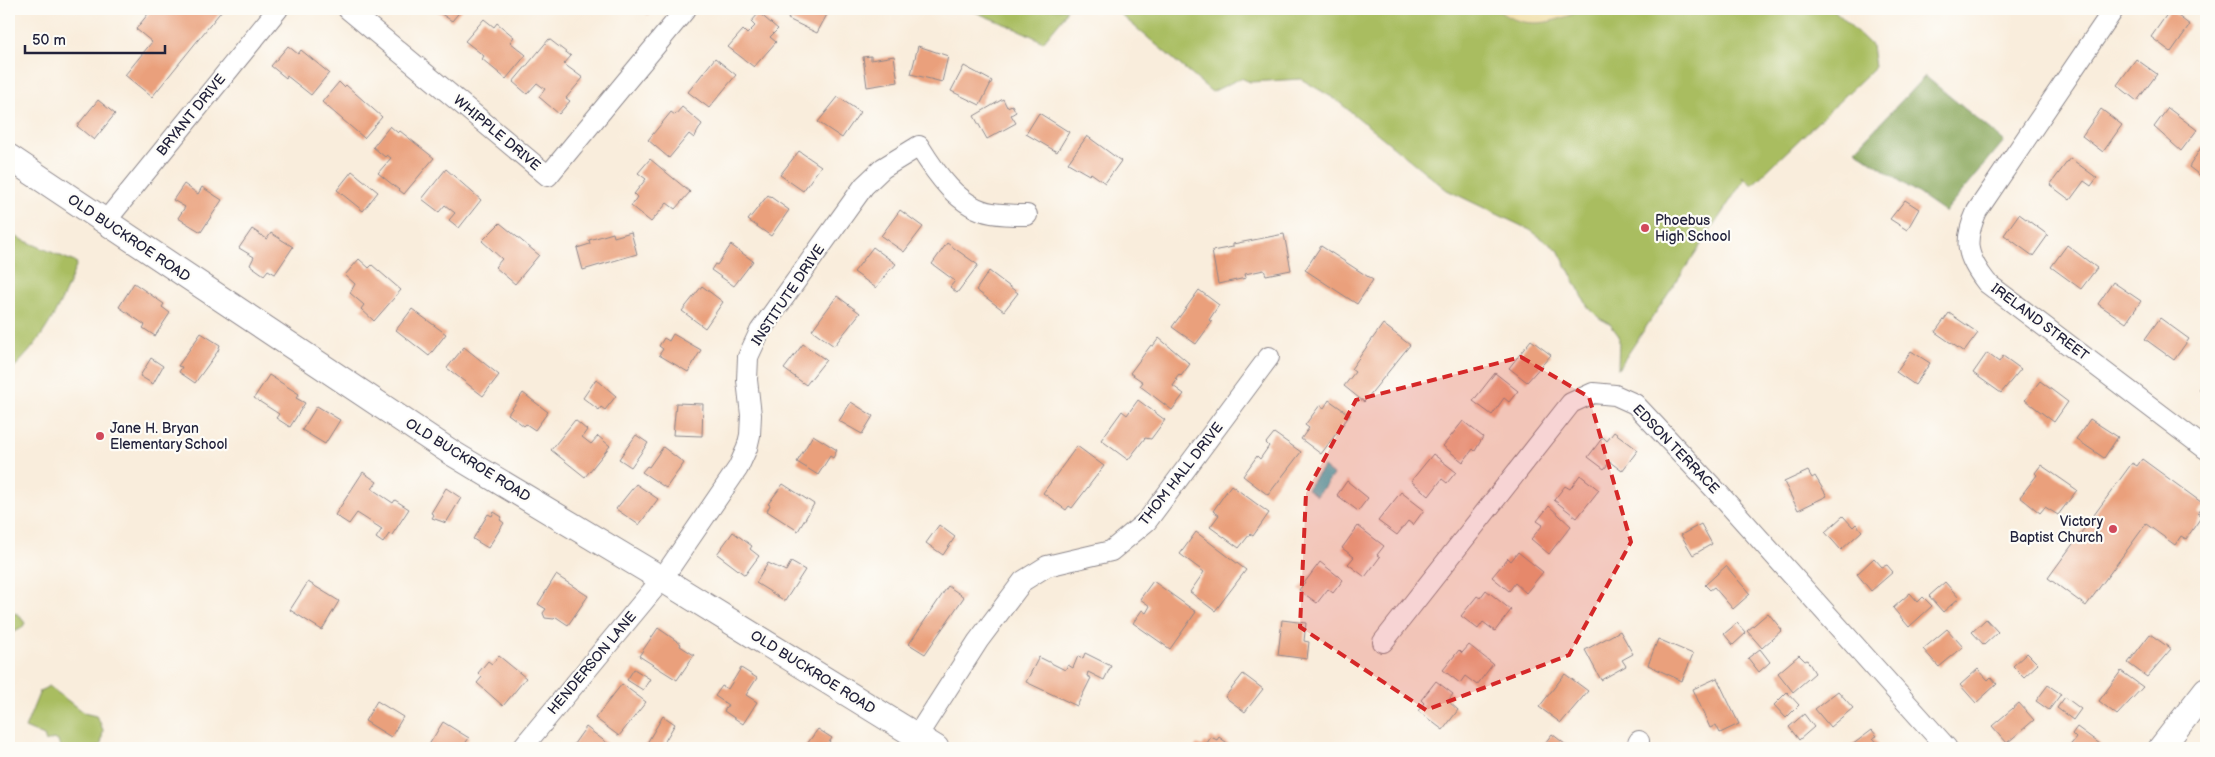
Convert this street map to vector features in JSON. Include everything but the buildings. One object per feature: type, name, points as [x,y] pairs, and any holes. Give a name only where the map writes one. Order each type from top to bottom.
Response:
[{"type":"street","name":"BRYANT DRIVE","points":[[104,222],[278,9]]},
{"type":"street","name":"WHIPPLE DRIVE","points":[[348,9],[548,176],[686,9]]},
{"type":"street","name":"IRELAND STREET","points":[[2114,9],[1977,211],[1969,228],[1968,249],[1974,266],[1987,283],[2206,449]]},
{"type":"street","name":"INSTITUTE DRIVE","points":[[662,578],[738,468],[747,448],[751,415],[746,368],[751,348],[864,186],[883,168],[920,146],[938,177],[972,204],[991,213],[1027,215]]},
{"type":"street","name":"OLD BUCKROE ROAD","points":[[9,157],[452,453],[662,578],[927,742]]},
{"type":"street","name":"THOM HALL DRIVE","points":[[927,742],[978,641],[1023,581],[1047,566],[1111,551],[1147,521],[1270,357]]},
{"type":"street","name":"EDSON TERRACE","points":[[1383,642],[1571,403],[1593,393],[1615,395],[1635,404],[1708,482],[1946,748]]},
{"type":"street","name":"HENDERSON LANE","points":[[522,748],[662,578]]},
{"type":"street","points":[[2161,748],[2206,690]]},
{"type":"highlighted area","points":[[1521,357],[1589,397],[1631,542],[1569,655],[1426,710],[1300,627],[1306,493],[1356,400]]},
{"type":"green space","points":[[969,9],[1067,9],[1062,19],[1043,42]]},
{"type":"green space","points":[[1114,9],[1833,9],[1872,46],[1875,67],[1752,185],[1742,176],[1744,180],[1618,369],[1619,336],[1610,324],[1599,318],[1588,307],[1558,250],[1530,230],[1447,190],[1335,99],[1301,79],[1250,82],[1241,78],[1212,92]]},
{"type":"green space","points":[[1925,76],[2004,141],[1945,212],[1855,150]]},
{"type":"green space","points":[[9,234],[77,263],[58,308],[42,335],[9,372]]},
{"type":"green space","points":[[9,612],[18,614],[25,623],[22,628],[9,635]]},
{"type":"green space","points":[[49,686],[84,713],[96,716],[103,730],[101,745],[90,748],[61,748],[58,741],[53,739],[46,742],[44,736],[25,728],[40,691]]},
{"type":"sand","points":[[1496,9],[1583,9],[1550,21],[1528,23],[1507,16]]},
{"type":"water","points":[[1323,467],[1333,475],[1317,496],[1307,489]]},
{"type":"place","name":"Phoebus High School","points":[[1645,228]]},
{"type":"place","name":"Jane H. Bryan Elementary School","points":[[100,436]]},
{"type":"place","name":"Victory Baptist Church","points":[[2113,529]]}]
